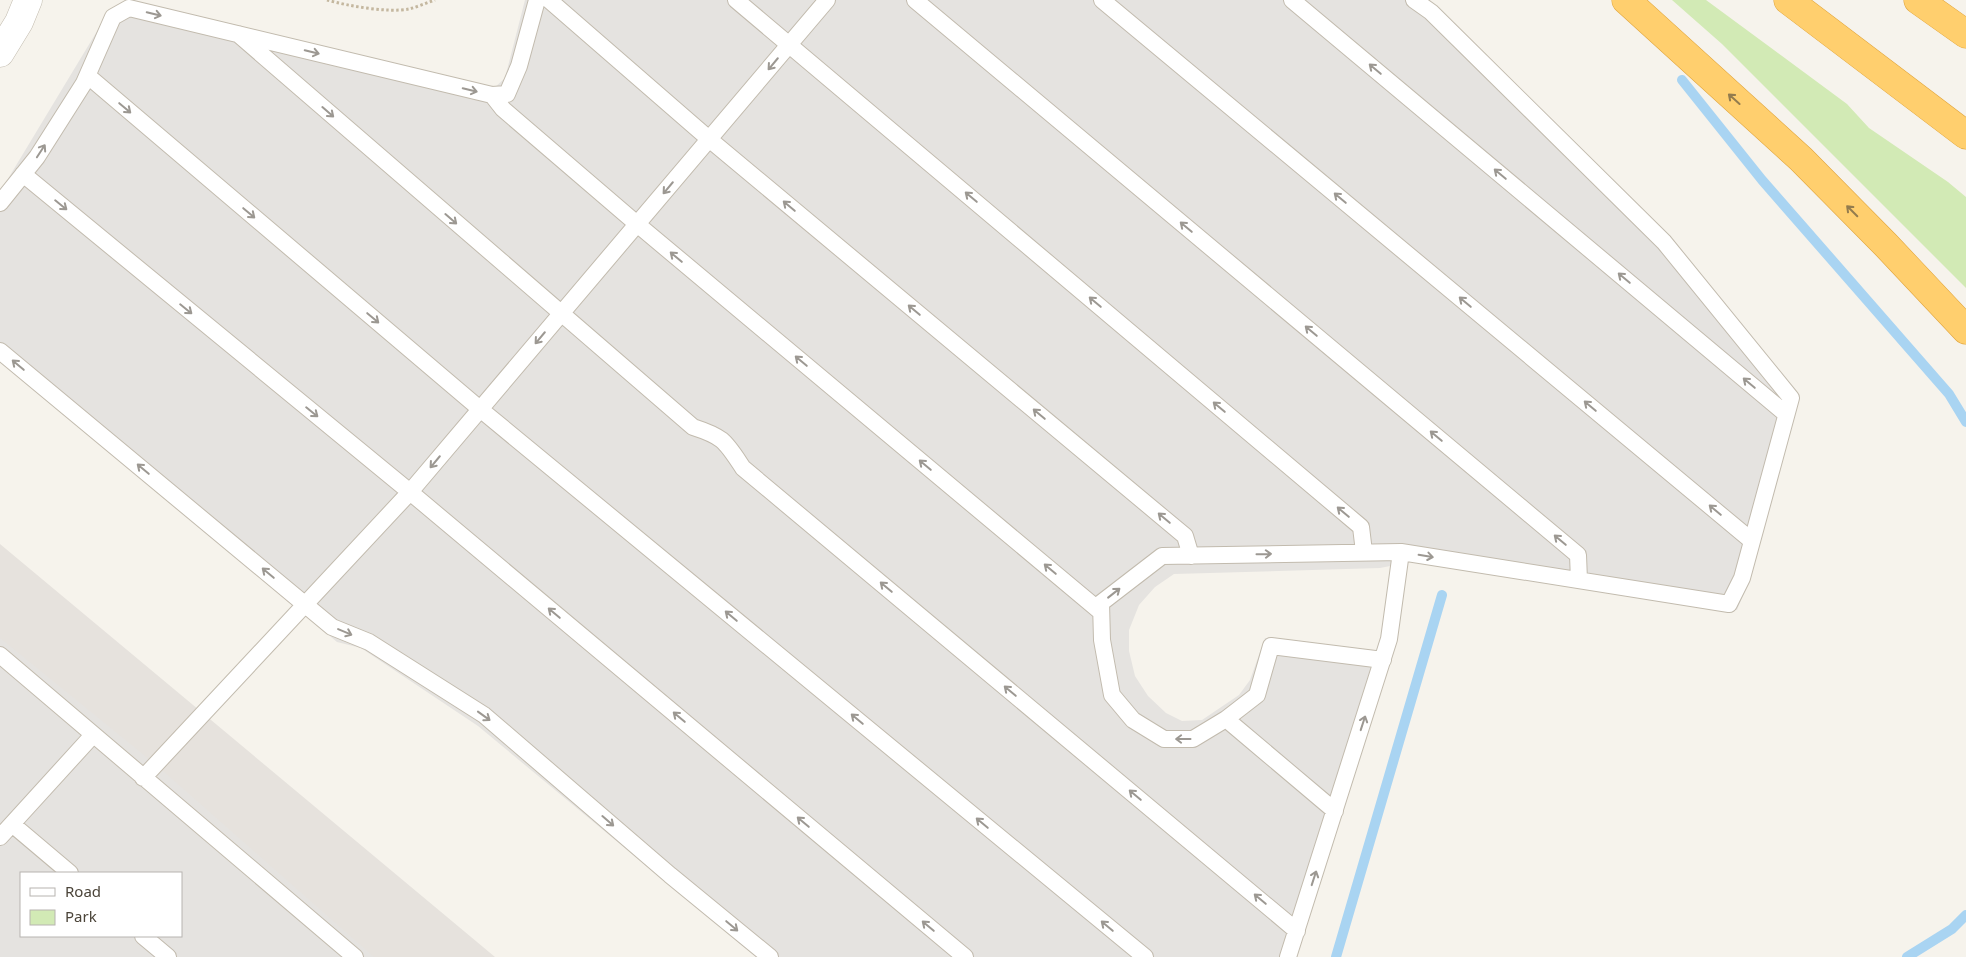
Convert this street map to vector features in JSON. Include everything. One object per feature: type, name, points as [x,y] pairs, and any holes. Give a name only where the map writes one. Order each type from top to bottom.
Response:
[{"type":"highway","points":[[1626,0],[1801,160],[1886,245],[1966,330]]},
{"type":"highway","points":[[1788,0],[1966,135]]},
{"type":"highway","points":[[1918,0],[1966,34]]},
{"type":"street","points":[[0,53],[19,22],[28,0]]},
{"type":"lane","points":[[0,203],[37,157],[88,76],[113,17],[130,8],[492,96],[507,94],[519,66],[537,0]]},
{"type":"lane","points":[[549,0],[709,139],[1185,536],[1191,556]]},
{"type":"lane","points":[[736,0],[1361,527],[1364,552]]},
{"type":"lane","points":[[143,778],[410,492],[827,0]]},
{"type":"lane","points":[[915,0],[1578,555],[1579,580]]},
{"type":"lane","points":[[1102,0],[1752,541]]},
{"type":"lane","points":[[1292,0],[1786,414]]},
{"type":"lane","points":[[1383,660],[1271,646],[1256,695],[1226,719],[1193,739],[1164,739],[1133,720],[1112,695],[1102,640],[1101,603],[1162,556],[1401,552],[1729,604],[1742,578],[1791,398],[1664,242],[1431,12],[1414,0]]},
{"type":"lane","points":[[238,34],[693,427],[716,435],[728,444],[744,468],[1297,931]]},
{"type":"lane","points":[[88,76],[480,409],[1145,957]]},
{"type":"lane","points":[[492,96],[503,109],[637,224],[1101,612]]},
{"type":"lane","points":[[23,174],[410,492],[965,957]]},
{"type":"lane","points":[[0,351],[332,626],[369,642],[484,715],[670,875],[770,957]]},
{"type":"lane","points":[[1288,957],[1389,640],[1401,552]]},
{"type":"lane","points":[[0,655],[355,957]]},
{"type":"lane","points":[[1226,719],[1335,811]]},
{"type":"lane","points":[[69,872],[5,827],[93,734]]},
{"type":"lane","points":[[144,937],[168,957]]},
{"type":"path","points":[[327,0],[340,4],[394,11],[408,9],[434,0]]},
{"type":"shaded area","points":[[525,0],[1423,0],[1676,249],[1799,400],[1750,578],[1737,610],[1421,560],[1380,568],[1174,574],[1155,587],[1139,605],[1129,630],[1129,651],[1135,676],[1148,696],[1166,713],[1182,721],[1202,720],[1239,695],[1250,680],[1265,638],[1389,658],[1291,957],[756,957],[478,726],[361,648],[337,642],[0,362],[0,192],[108,13],[128,2],[492,90],[505,78]]},
{"type":"shaded area","points":[[0,544],[495,957],[0,957]]},
{"type":"shaded area","points":[[0,638],[155,764],[374,957],[0,957]]},
{"type":"green space","points":[[1672,0],[1706,0],[1847,104],[1869,128],[1948,182],[1966,197],[1966,288],[1722,44]]},
{"type":"waterway","points":[[1682,80],[1762,180],[1949,394],[1966,422]]},
{"type":"waterway","points":[[1336,957],[1442,595]]},
{"type":"waterway","points":[[1907,957],[1952,929],[1966,915]]}]
